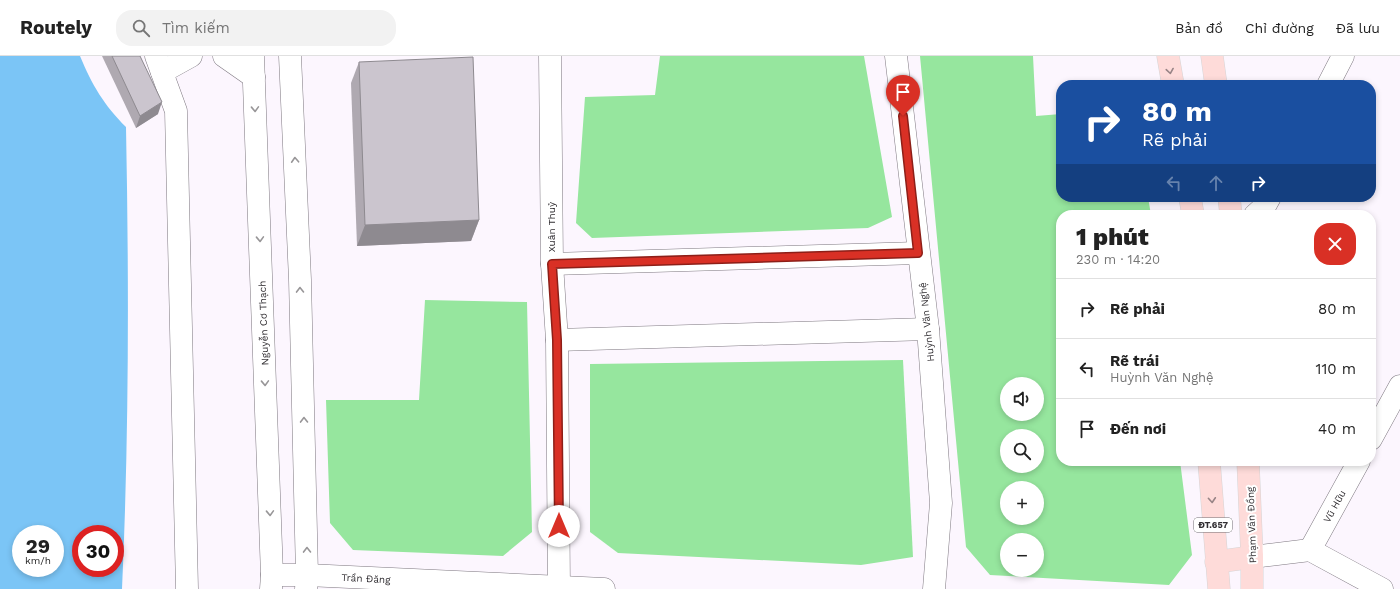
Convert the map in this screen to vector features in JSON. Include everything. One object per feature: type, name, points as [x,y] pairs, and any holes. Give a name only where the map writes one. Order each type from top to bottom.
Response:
[{"type":"main road","points":[[1168,56],[1171,80]]},
{"type":"main road","points":[[1212,56],[1215,80]]},
{"type":"main road","name":"ĐT.657","points":[[1209,466],[1219,589]]},
{"type":"main road","name":"Phạm Văn Đồng","points":[[1248,466],[1252,589]]},
{"type":"main road","points":[[1216,562],[1252,557]]},
{"type":"street","points":[[187,589],[176,111],[159,64],[191,56]]},
{"type":"street","points":[[224,56],[254,78]]},
{"type":"street","name":"Nguyễn Cơ Thạch","points":[[253,56],[272,582]]},
{"type":"street","points":[[290,56],[300,280],[307,582]]},
{"type":"street","name":"Xuân Thuỷ","points":[[550,56],[552,264],[557,340],[559,588]]},
{"type":"street","name":"Huỳnh Văn Nghệ","points":[[896,56],[928,329],[941,503],[934,589]]},
{"type":"street","points":[[1331,80],[1343,56]]},
{"type":"street","points":[[1260,210],[1267,202]]},
{"type":"street","points":[[552,264],[918,253]]},
{"type":"street","points":[[557,340],[928,329]]},
{"type":"street","points":[[1376,430],[1400,386]]},
{"type":"street","name":"Vũ Hữu","points":[[1310,550],[1356,466]]},
{"type":"street","points":[[1252,557],[1310,550],[1382,589]]},
{"type":"street","name":"Trần Đăng","points":[[272,582],[604,589]]},
{"type":"green space","points":[[660,56],[864,56],[892,217],[868,228],[592,238],[576,223],[585,97],[655,95]]},
{"type":"green space","points":[[920,56],[1033,56],[1036,116],[1056,114],[1056,202],[1149,202],[1150,210],[1056,210],[1056,466],[1181,466],[1192,555],[1169,585],[1026,577],[1044,577],[1044,533],[1000,533],[1000,576],[990,575],[966,547]]},
{"type":"green space","points":[[425,300],[527,302],[532,532],[503,556],[353,550],[330,523],[326,400],[419,400]]},
{"type":"green space","points":[[903,360],[913,557],[861,565],[618,553],[590,532],[590,364]]},
{"type":"water","points":[[0,56],[80,56],[99,94],[111,111],[126,127],[128,358],[124,531],[124,525],[72,525],[72,577],[122,577],[122,589],[0,589]]},
{"type":"building","points":[[112,56],[140,56],[162,102],[140,116]]},
{"type":"building","points":[[473,57],[479,220],[365,225],[359,62]]},
{"type":"route","points":[[559,526],[557,340],[552,264],[918,253],[903,116]]}]
